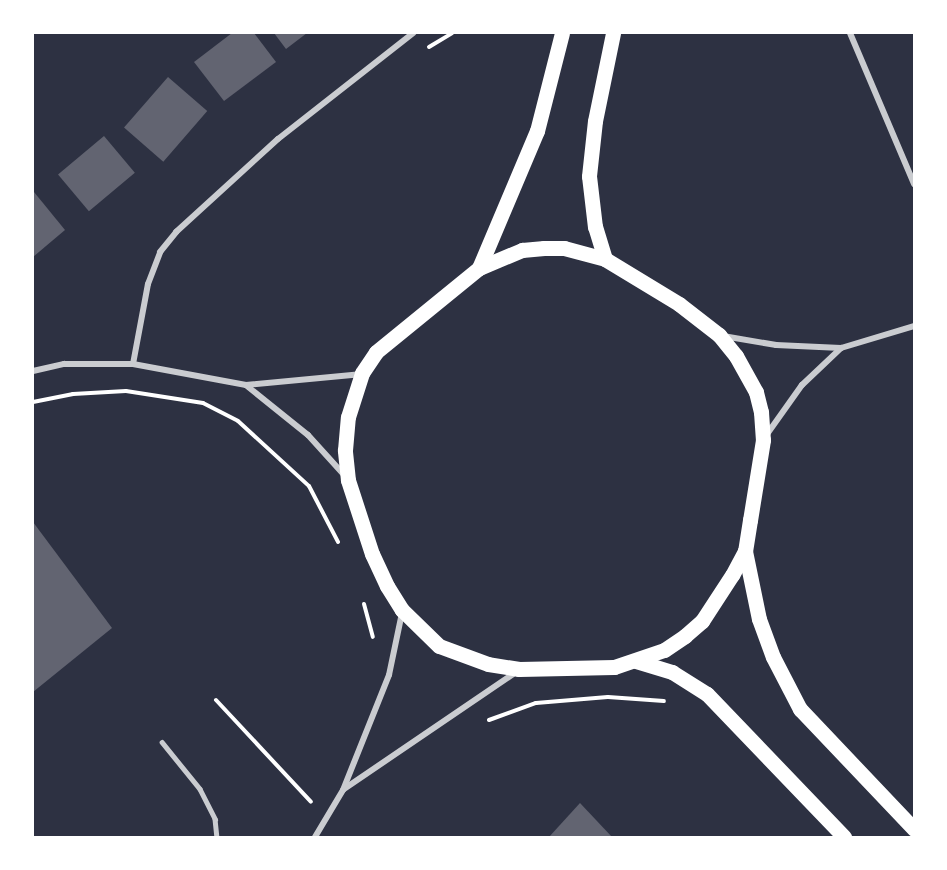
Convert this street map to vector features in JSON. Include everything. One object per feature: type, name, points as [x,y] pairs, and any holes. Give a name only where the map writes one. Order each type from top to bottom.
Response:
[{"type":"main road","points":[[479,268],[537,131],[562,33]]},
{"type":"main road","points":[[605,259],[596,227],[589,176],[595,121],[613,33]]},
{"type":"main road","points":[[745,551],[702,621],[664,650],[636,661],[583,670],[519,669],[488,664],[439,646],[402,610],[372,554],[348,480],[348,417],[362,374],[376,352],[479,268],[522,250],[564,248],[605,259],[680,304],[719,335],[736,356],[756,392],[763,440],[745,551],[759,619],[772,657],[800,709],[914,829]]},
{"type":"main road","points":[[636,661],[672,672],[707,694],[844,837]]},
{"type":"street","points":[[133,364],[148,284],[160,252],[176,232],[278,139],[413,33]]},
{"type":"street","points":[[850,33],[914,184]]},
{"type":"street","points":[[719,335],[776,345],[841,348],[914,326]]},
{"type":"street","points":[[763,440],[802,385],[841,348]]},
{"type":"street","points":[[33,371],[64,364],[133,364],[246,385],[362,374]]},
{"type":"street","points":[[246,385],[308,435],[348,480]]},
{"type":"street","points":[[315,837],[319,826],[344,790],[389,675],[402,610]]},
{"type":"street","points":[[344,790],[448,722],[519,669]]},
{"type":"lane","points":[[162,742],[200,789],[215,819],[217,837]]},
{"type":"path","points":[[33,402],[73,394],[126,391],[203,404],[238,421],[309,486]]},
{"type":"path","points":[[479,725],[536,703],[608,697],[661,699]]},
{"type":"path","points":[[216,700],[309,797],[319,826]]},
{"type":"building","points":[[232,33],[254,33],[276,62],[224,101],[194,62]]},
{"type":"building","points":[[274,33],[307,33],[286,49]]},
{"type":"building","points":[[168,77],[207,111],[163,162],[124,128]]},
{"type":"building","points":[[104,136],[135,173],[89,211],[58,175]]},
{"type":"building","points":[[33,193],[65,230],[33,257]]},
{"type":"building","points":[[33,522],[112,628],[33,692]]},
{"type":"building","points":[[580,803],[612,837],[549,837]]}]
